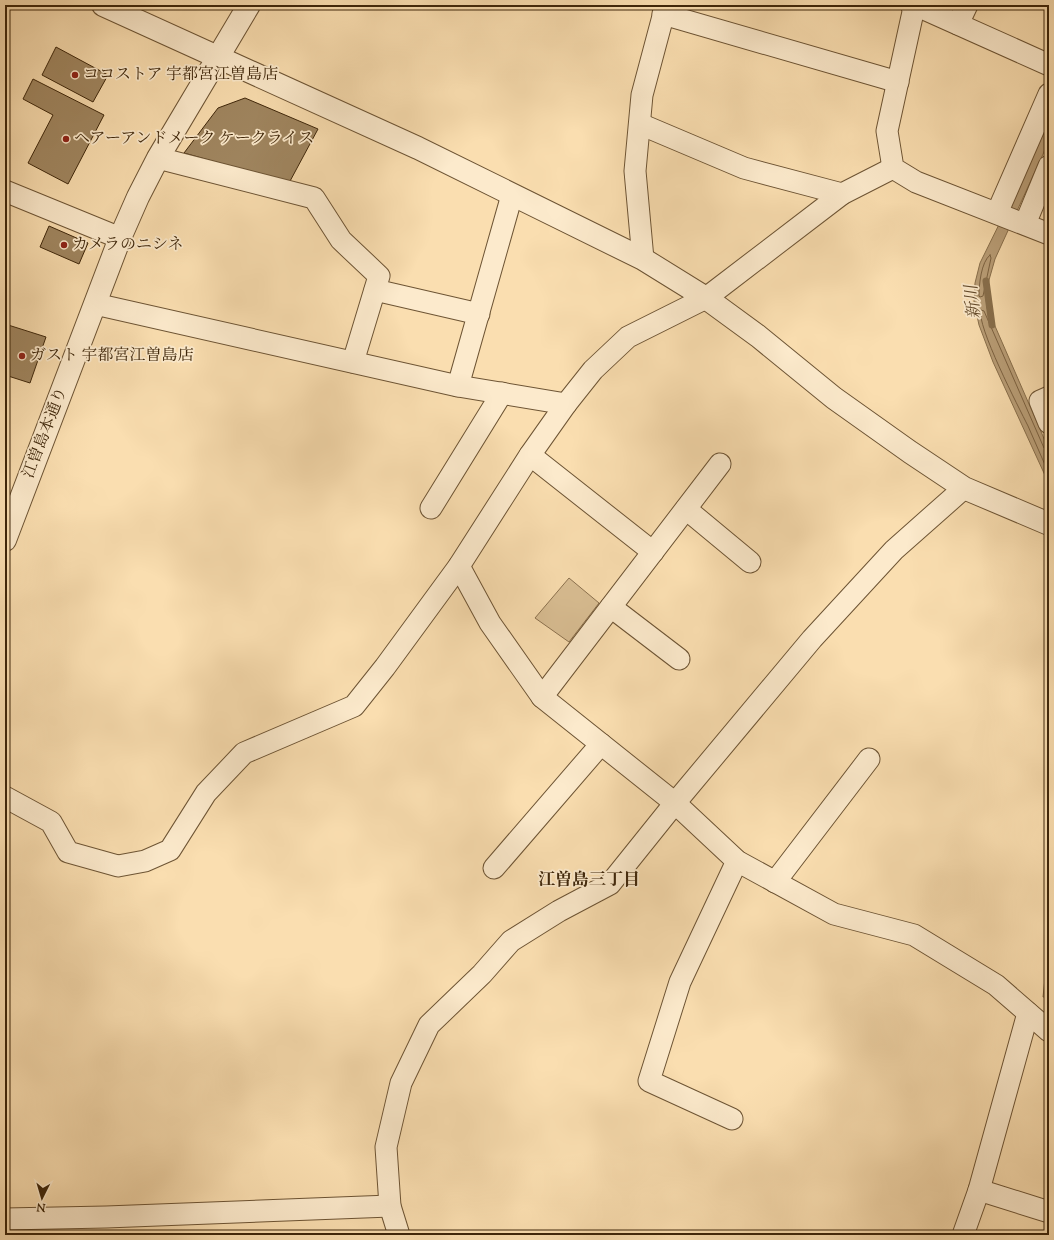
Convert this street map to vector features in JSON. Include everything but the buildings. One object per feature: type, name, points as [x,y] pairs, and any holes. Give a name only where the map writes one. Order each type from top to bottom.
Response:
[{"type":"street","points":[[103,5],[418,148],[643,259],[706,298],[758,336],[834,398],[964,488],[1049,524]]},
{"type":"street","name":"江曽島本通り","points":[[5,540],[120,238],[138,197],[158,158],[249,5]]},
{"type":"street","points":[[1049,66],[913,5],[913,12],[887,130],[893,168],[916,182],[1049,234]]},
{"type":"street","points":[[958,24],[967,5]]},
{"type":"street","points":[[643,259],[635,171],[642,95],[664,10],[898,82]]},
{"type":"street","points":[[997,213],[1049,94]]},
{"type":"street","points":[[640,124],[744,168],[842,194]]},
{"type":"street","points":[[158,158],[314,198],[341,240],[379,276],[353,362]]},
{"type":"street","points":[[1025,224],[1049,166]]},
{"type":"street","points":[[5,796],[51,822],[68,852],[118,866],[145,861],[170,850],[206,794],[244,753],[354,706],[385,667],[459,566],[530,455],[566,404],[593,370],[628,336],[706,298],[842,194],[893,168]]},
{"type":"street","points":[[5,191],[120,238]]},
{"type":"street","points":[[458,386],[512,195]]},
{"type":"street","points":[[375,290],[479,314]]},
{"type":"street","points":[[95,304],[458,386],[566,404]]},
{"type":"street","points":[[431,508],[502,393]]},
{"type":"street","points":[[1049,397],[1040,401],[1049,423]]},
{"type":"street","points":[[530,455],[653,552]]},
{"type":"street","points":[[542,698],[720,464]]},
{"type":"street","points":[[399,1235],[390,1206],[386,1147],[401,1083],[429,1025],[482,974],[511,941],[559,911],[610,884],[675,803],[822,628],[894,550],[964,488]]},
{"type":"street","points":[[686,509],[750,562]]},
{"type":"street","points":[[459,566],[490,623],[542,698],[675,803],[737,861],[834,914],[914,935],[996,985],[1049,1032]]},
{"type":"street","points":[[611,607],[679,659]]},
{"type":"street","points":[[494,868],[601,744]]},
{"type":"street","points":[[775,882],[869,759]]},
{"type":"street","points":[[732,1119],[649,1081],[680,982],[737,861]]},
{"type":"street","points":[[963,1235],[979,1190],[1028,1013]]},
{"type":"street","points":[[979,1190],[1049,1212]]},
{"type":"street","points":[[5,1219],[107,1226],[390,1206]]},
{"type":"shaded area","points":[[569,578],[599,603],[569,642],[535,618]]},
{"type":"water","points":[[1049,117],[1049,141],[995,259],[986,298],[987,308],[1049,450],[1049,484],[993,362],[979,325],[974,302],[975,283],[980,263],[1016,190]]},
{"type":"water","points":[[1049,941],[1049,997],[1043,997]]},
{"type":"waterway","name":"新川","points":[[986,281],[992,325]]},
{"type":"place","name":"ココストア 宇都宮江曽島店","points":[[75,75]]},
{"type":"place","name":"ヘアーアンドメーク ケークライス","points":[[66,139]]},
{"type":"place","name":"カメラのニシネ","points":[[64,245]]},
{"type":"place","name":"ガスト 宇都宮江曽島店","points":[[22,356]]},
{"type":"district","name":"江曽島三丁目","points":[[589,881]]}]
